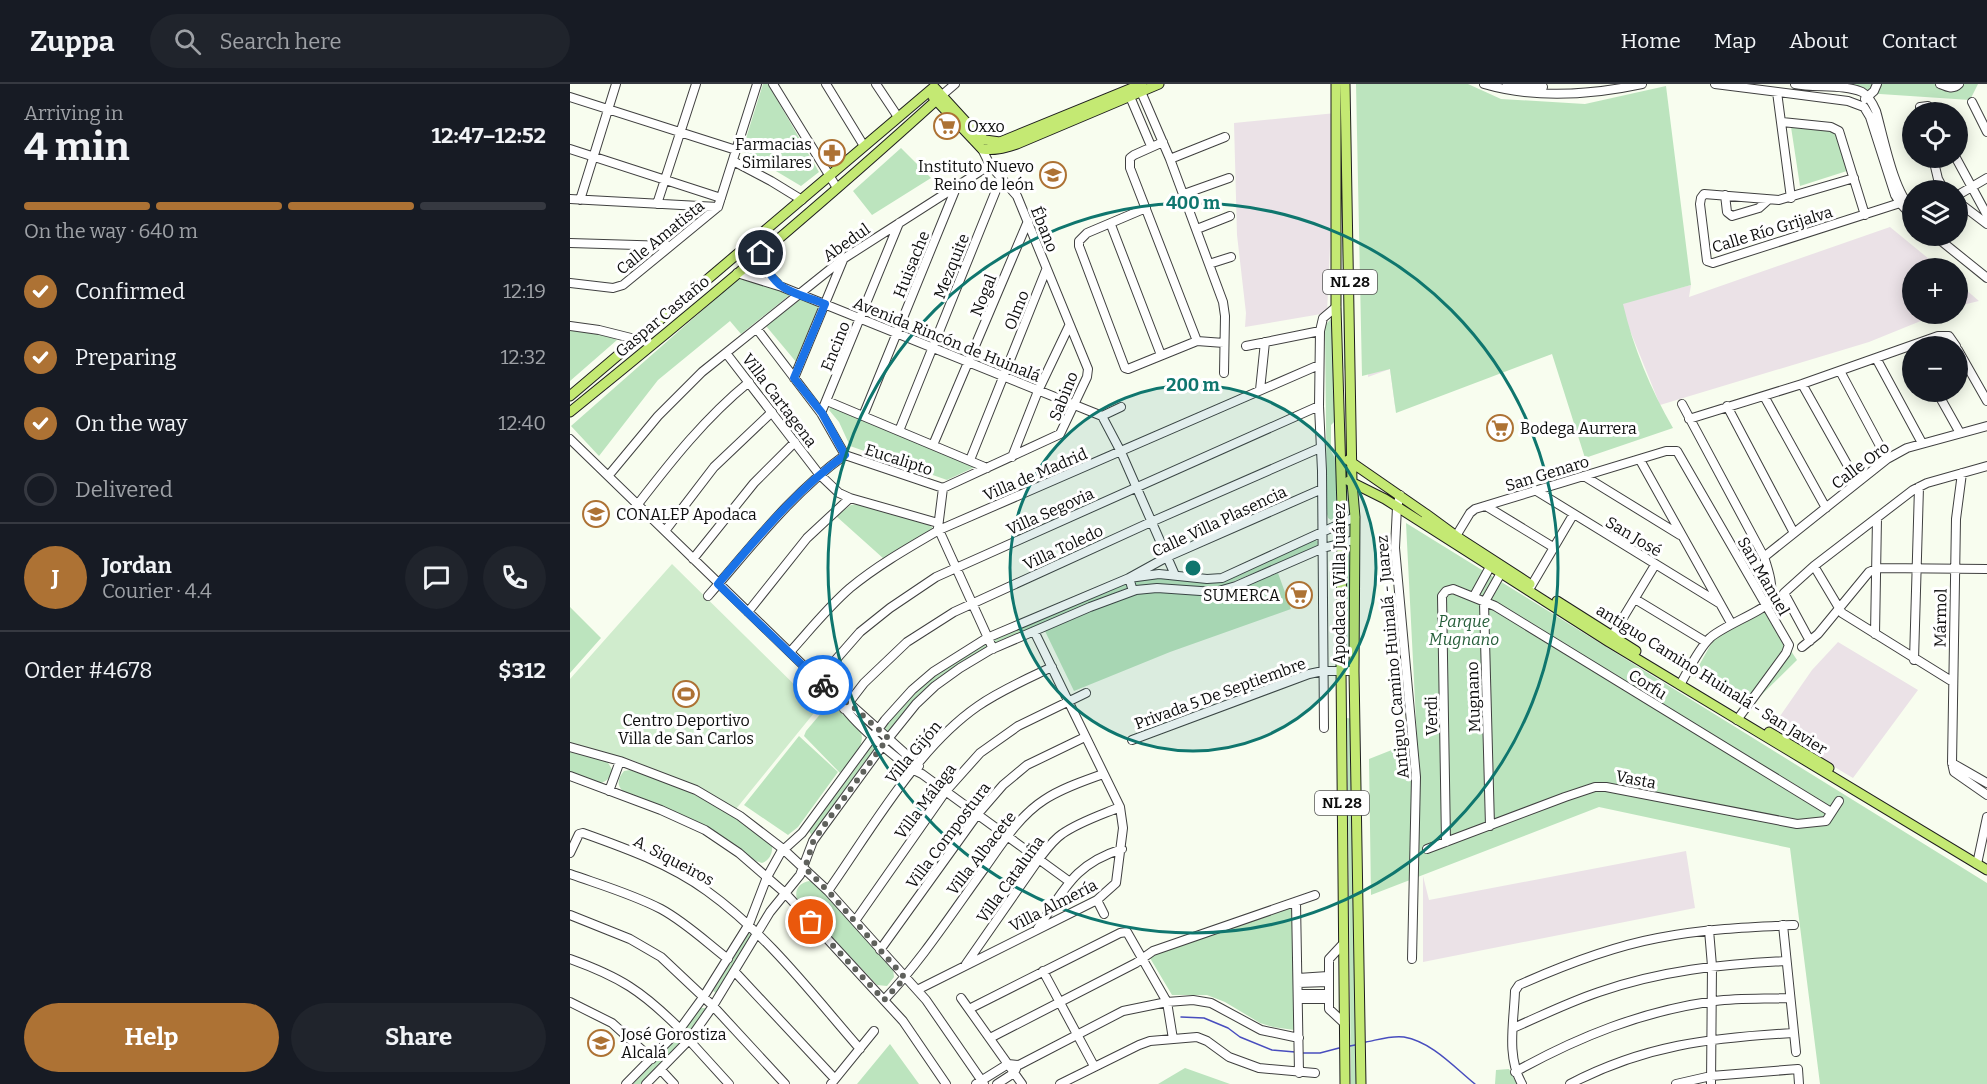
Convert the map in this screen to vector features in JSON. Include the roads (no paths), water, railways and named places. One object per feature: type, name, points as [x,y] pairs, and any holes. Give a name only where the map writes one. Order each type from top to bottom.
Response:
[{"type":"main road","name":"Gaspar Castaño","points":[[570,396],[802,200],[931,86],[938,98],[982,149],[1002,149],[1140,87],[1159,84]]},
{"type":"main road","name":"Apodaca a Villa Juárez","points":[[1336,84],[1335,235],[1341,523],[1342,945],[1345,1084]]},
{"type":"main road","name":"Apodaca a Villa Juárez","points":[[1345,84],[1352,482],[1355,517],[1354,671],[1361,1084]]},
{"type":"main road","name":"Gaspar Castaño","points":[[938,98],[985,140],[1000,142],[1129,93]]},
{"type":"main road","name":"Gaspar Castaño","points":[[570,412],[692,314],[938,98]]},
{"type":"main road","points":[[1335,235],[1348,235]]},
{"type":"main road","points":[[719,270],[733,276]]},
{"type":"main road","points":[[1339,454],[1426,514],[1490,567],[1530,587]]},
{"type":"main road","points":[[1339,475],[1397,507],[1428,528],[1454,539],[1611,639],[1981,862],[1987,870]]},
{"type":"main road","points":[[1426,514],[1428,528]]},
{"type":"street","points":[[580,200],[616,84]]},
{"type":"street","points":[[657,204],[696,84]]},
{"type":"street","points":[[773,84],[837,188]]},
{"type":"street","points":[[826,84],[864,146]]},
{"type":"street","points":[[876,84],[898,117]]},
{"type":"street","points":[[1484,84],[1518,91],[1592,94],[1642,84]]},
{"type":"street","points":[[1507,84],[1591,89],[1622,84]]},
{"type":"street","points":[[1715,84],[1811,96],[1859,104],[1864,107],[1870,117],[1890,184],[1900,203]]},
{"type":"street","points":[[1795,84],[1829,86],[1864,93],[1876,111],[1898,189],[1902,195]]},
{"type":"street","points":[[1859,104],[1874,91],[1877,84]]},
{"type":"street","points":[[1940,84],[1949,88],[1959,84]]},
{"type":"street","name":"Calle Amatista","points":[[570,284],[613,288],[623,285],[718,207],[754,85]]},
{"type":"street","points":[[1811,96],[1816,85]]},
{"type":"street","points":[[1823,98],[1829,86]]},
{"type":"street","points":[[938,98],[952,87]]},
{"type":"street","points":[[1140,87],[1184,194],[1223,302],[1225,316],[1224,373]]},
{"type":"street","points":[[1777,92],[1791,198]]},
{"type":"street","points":[[1129,93],[1151,146]]},
{"type":"street","points":[[570,97],[736,150]]},
{"type":"street","points":[[1972,102],[1987,132]]},
{"type":"street","points":[[1782,122],[1837,129],[1841,134],[1865,215]]},
{"type":"street","points":[[1170,159],[1226,137]]},
{"type":"street","points":[[1163,142],[1130,158],[1130,168],[1197,341]]},
{"type":"street","points":[[570,149],[721,198]]},
{"type":"street","name":"Ébano","points":[[982,149],[990,165],[1017,196],[1069,326]]},
{"type":"street","points":[[733,161],[802,200]]},
{"type":"street","name":"Abedul","points":[[609,476],[673,400],[702,372],[843,259],[990,165]]},
{"type":"street","points":[[1961,168],[1987,215]]},
{"type":"street","points":[[1184,194],[1229,177]]},
{"type":"street","name":"Mezquite","points":[[899,431],[1001,178]]},
{"type":"street","points":[[1768,201],[1759,208],[1732,216],[1726,212],[1725,195],[1768,201],[1791,198],[1854,178]]},
{"type":"street","points":[[1968,189],[1987,178]]},
{"type":"street","name":"Huisache","points":[[862,416],[956,188]]},
{"type":"street","name":"Calle Río Grijalva","points":[[1725,195],[1704,194],[1701,198],[1706,259],[1710,263],[1900,203]]},
{"type":"street","points":[[570,199],[718,207]]},
{"type":"street","points":[[1146,208],[1081,238],[1079,246],[1125,368],[1128,369],[1197,341],[1224,343]]},
{"type":"street","points":[[1968,210],[1987,224]]},
{"type":"street","points":[[1197,229],[1230,216]]},
{"type":"street","name":"Nogal","points":[[933,445],[1028,221]]},
{"type":"street","name":"Encino","points":[[822,413],[899,223]]},
{"type":"street","points":[[1111,225],[1161,355]]},
{"type":"street","points":[[570,243],[671,246]]},
{"type":"street","points":[[1947,246],[1987,278]]},
{"type":"street","points":[[1954,246],[1987,273]]},
{"type":"street","points":[[761,253],[769,275],[782,287]]},
{"type":"street","points":[[1209,264],[1231,257]]},
{"type":"street","points":[[794,378],[843,259]]},
{"type":"street","name":"Olmo","points":[[970,460],[1046,270]]},
{"type":"street","name":"Avenida Rincón de Huinalá","points":[[733,276],[782,287],[1102,416]]},
{"type":"street","points":[[1324,728],[1319,365],[1320,331],[1323,318],[1336,307]]},
{"type":"street","points":[[570,326],[635,339]]},
{"type":"street","points":[[1012,457],[1038,391],[1069,326]]},
{"type":"street","name":"Sabino","points":[[987,468],[1060,434],[1087,377],[1088,369],[1069,326]]},
{"type":"street","name":"Eucalipto","points":[[757,328],[822,413],[845,455],[944,488],[987,468]]},
{"type":"street","points":[[1246,346],[1320,331]]},
{"type":"street","points":[[1260,390],[1265,342]]},
{"type":"street","points":[[1689,419],[1803,384],[1902,349]]},
{"type":"street","name":"Villa Cartagena","points":[[726,353],[819,474],[839,493],[939,527]]},
{"type":"street","points":[[1876,358],[1922,443]]},
{"type":"street","name":"Villa de Madrid","points":[[790,652],[850,588],[896,554],[939,527],[1121,452],[1319,365]]},
{"type":"street","points":[[1968,368],[1987,402]]},
{"type":"street","points":[[1840,371],[1887,459]]},
{"type":"street","points":[[638,504],[683,446],[714,413],[749,382]]},
{"type":"street","points":[[1803,384],[1857,482]]},
{"type":"street","points":[[1764,396],[1827,508]]},
{"type":"street","points":[[827,401],[987,468]]},
{"type":"street","points":[[1943,402],[1960,432]]},
{"type":"street","points":[[1682,404],[1764,556],[1770,588],[1770,600],[1766,606],[1731,623],[1706,642],[1682,682]]},
{"type":"street","points":[[1121,406],[1102,416],[1121,452],[1175,575]]},
{"type":"street","name":"Villa Segovia","points":[[818,680],[850,642],[870,623],[912,593],[956,567],[1319,406]]},
{"type":"street","points":[[1727,406],[1794,533]]},
{"type":"street","points":[[666,531],[714,467],[772,412]]},
{"type":"street","name":"Calle Oro","points":[[1764,556],[1900,451],[1987,426]]},
{"type":"street","points":[[570,439],[818,680],[885,741],[912,770],[922,774],[946,791],[1070,882]]},
{"type":"street","points":[[693,559],[754,483],[795,442]]},
{"type":"street","name":"Villa Toledo","points":[[844,704],[907,642],[932,624],[972,603],[1320,448]]},
{"type":"street","name":"San Manuel","points":[[1666,451],[1675,450],[1678,453],[1788,645],[1786,653],[1739,717]]},
{"type":"street","name":"San Genaro","points":[[1454,539],[1472,510],[1666,451]]},
{"type":"street","points":[[708,596],[784,507],[819,474],[845,455]]},
{"type":"street","points":[[1640,460],[1731,623]]},
{"type":"street","points":[[1810,641],[1784,593],[1814,566],[1919,487],[1987,466]]},
{"type":"street","name":"Mármol","points":[[1952,763],[1954,569],[1956,519],[1962,473]]},
{"type":"street","points":[[1584,476],[1683,536]]},
{"type":"street","points":[[1914,660],[1919,487]]},
{"type":"street","points":[[944,488],[939,527],[993,649]]},
{"type":"street","name":"Calle Villa Plasencia","points":[[1129,578],[1167,557],[1322,489]]},
{"type":"street","name":"San José","points":[[1535,490],[1719,603]]},
{"type":"street","name":"Antiguo Camino Huinalá - Juarez","points":[[1400,495],[1397,507],[1395,560],[1416,766],[1412,959]]},
{"type":"street","points":[[748,612],[807,538],[849,498]]},
{"type":"street","points":[[1486,506],[1553,547]]},
{"type":"street","points":[[1530,587],[1574,515]]},
{"type":"street","points":[[626,1084],[680,1029],[704,996],[749,924],[767,877],[783,849],[802,833],[876,733],[912,690],[933,672],[987,638],[1129,578],[1151,574],[1214,579],[1231,574],[1355,517]]},
{"type":"street","points":[[1875,634],[1878,518]]},
{"type":"street","points":[[646,1084],[689,1040],[735,972],[770,912],[805,868],[813,842],[885,741],[916,704],[935,686],[993,649],[1133,591],[1157,588],[1210,593],[1236,586],[1323,548],[1354,540]]},
{"type":"street","points":[[1611,639],[1655,565]]},
{"type":"street","points":[[1814,566],[1838,608],[1846,616],[1953,682]]},
{"type":"street","points":[[1474,596],[1490,567]]},
{"type":"street","points":[[1802,647],[1818,634],[1861,579],[1878,568],[1987,569]]},
{"type":"street","points":[[1484,602],[1501,573]]},
{"type":"street","points":[[1231,574],[1236,586]]},
{"type":"street","points":[[1129,578],[1133,591]]},
{"type":"street","name":"Corfu","points":[[1446,591],[1453,589],[1474,596],[1503,611],[1831,812]]},
{"type":"street","name":"Verdi","points":[[1446,591],[1442,596],[1446,842]]},
{"type":"street","points":[[1635,599],[1706,642]]},
{"type":"street","name":"Mugnano","points":[[1484,602],[1490,826]]},
{"type":"street","name":"Villa Almería","points":[[917,990],[1097,900],[1116,884],[1122,849],[1123,820],[1120,807],[1034,631]]},
{"type":"street","name":"Villa Gijón","points":[[828,891],[912,770],[950,728],[976,707],[1005,690],[1052,668]]},
{"type":"street","name":"Privada 5 De Septiembre","points":[[1132,740],[1309,674],[1323,671],[1354,671]]},
{"type":"street","name":"Villa Málaga","points":[[855,921],[946,791],[980,753],[1018,726],[1086,693]]},
{"type":"street","name":"Villa Compostura","points":[[880,950],[977,815],[1003,785],[1027,765],[1085,737]]},
{"type":"street","points":[[885,741],[918,763],[922,774]]},
{"type":"street","points":[[570,747],[620,761],[696,790],[740,816],[805,868],[855,921],[917,990],[980,1083],[1008,1064],[1019,1065]]},
{"type":"street","points":[[609,791],[620,761]]},
{"type":"street","points":[[1952,763],[1987,783]]},
{"type":"street","points":[[1952,763],[1954,772],[1987,795]]},
{"type":"street","name":"Villa Albacete","points":[[884,1000],[905,978],[1008,837],[1034,808],[1045,799],[1103,774]]},
{"type":"street","points":[[570,776],[661,810],[705,831],[739,853],[785,893],[903,1021],[946,1084]]},
{"type":"street","name":"Vasta","points":[[1427,849],[1595,787],[1606,787],[1797,824],[1826,820],[1831,812]]},
{"type":"street","points":[[1831,812],[1839,801]]},
{"type":"street","name":"Villa Cataluña","points":[[965,965],[1038,859],[1061,834],[1120,807]]},
{"type":"street","points":[[1981,862],[1987,818]]},
{"type":"street","name":"A. Siqueiros","points":[[570,853],[579,834],[583,833],[645,857],[689,879],[707,891],[758,933],[860,1049]]},
{"type":"street","points":[[802,833],[813,842]]},
{"type":"street","points":[[1036,930],[1070,882],[1092,860],[1122,849]]},
{"type":"street","points":[[570,874],[624,893],[662,910],[728,959]]},
{"type":"street","points":[[990,1038],[1153,951],[1315,895]]},
{"type":"street","points":[[1097,900],[1104,914]]},
{"type":"street","points":[[1296,902],[1299,1073]]},
{"type":"street","points":[[570,915],[630,939],[650,950],[673,968],[704,996],[784,1084]]},
{"type":"street","points":[[1522,1084],[1515,1072],[1512,1054],[1515,991],[1519,985],[1576,961],[1658,938],[1709,930],[1794,925]]},
{"type":"street","points":[[1783,926],[1792,1034],[1796,1052]]},
{"type":"street","points":[[1709,930],[1712,966],[1711,1080]]},
{"type":"street","points":[[969,1009],[1124,932],[1130,934],[1167,1002],[1173,1039]]},
{"type":"street","points":[[1342,945],[1329,959],[1328,996],[1329,1010],[1344,1023]]},
{"type":"street","points":[[570,959],[628,984],[644,995],[680,1029]]},
{"type":"street","points":[[1513,1028],[1599,992],[1633,981],[1712,966],[1786,961]]},
{"type":"street","points":[[1043,971],[1094,1066]]},
{"type":"street","points":[[735,972],[833,1082],[874,1031]]},
{"type":"street","points":[[1298,981],[1328,980]]},
{"type":"street","points":[[1298,996],[1328,996]]},
{"type":"street","points":[[961,998],[1022,1084]]},
{"type":"street","points":[[1515,1072],[1580,1038],[1630,1020],[1712,1002],[1789,998]]},
{"type":"street","points":[[998,1084],[1014,1073],[1019,1065],[1122,1011],[1167,1002],[1193,1000],[1211,1003],[1261,1030],[1299,1038]]},
{"type":"street","points":[[570,1002],[612,1023],[652,1059]]},
{"type":"street","points":[[1570,1084],[1650,1052],[1712,1039],[1792,1034]]},
{"type":"street","points":[[1060,1084],[1150,1041],[1197,1037],[1207,1041],[1229,1057],[1259,1068],[1299,1073],[1315,1072]]},
{"type":"street","points":[[689,1040],[729,1084]]},
{"type":"street","points":[[661,1070],[674,1084]]},
{"type":"street","points":[[1676,1084],[1798,1070],[1799,1084]]},
{"type":"waterway","points":[[1181,1017],[1204,1018],[1228,1028],[1240,1037],[1272,1050],[1295,1052]]},
{"type":"waterway","points":[[1366,1042],[1395,1037],[1414,1040],[1442,1056],[1475,1084]]},
{"type":"waterway","points":[[1350,1046],[1355,1045]]},
{"type":"waterway","points":[[1303,1053],[1320,1053],[1339,1048]]},
{"type":"place","name":"Oxxo","points":[[947,126]]},
{"type":"place","name":"Farmacias Similares","points":[[832,153]]},
{"type":"place","name":"Instituto Nuevo Reino de león","points":[[1053,175]]},
{"type":"place","name":"Bodega Aurrera","points":[[1500,428]]},
{"type":"place","name":"CONALEP Apodaca","points":[[596,514]]},
{"type":"place","name":"SUMERCA","points":[[1299,595]]},
{"type":"place","name":"Centro Deportivo Villa de San Carlos","points":[[686,694]]},
{"type":"place","name":"José Gorostiza Alcalá","points":[[601,1043]]},
{"type":"park label","name":"Parque Mugnano","points":[[1464,630]]}]
